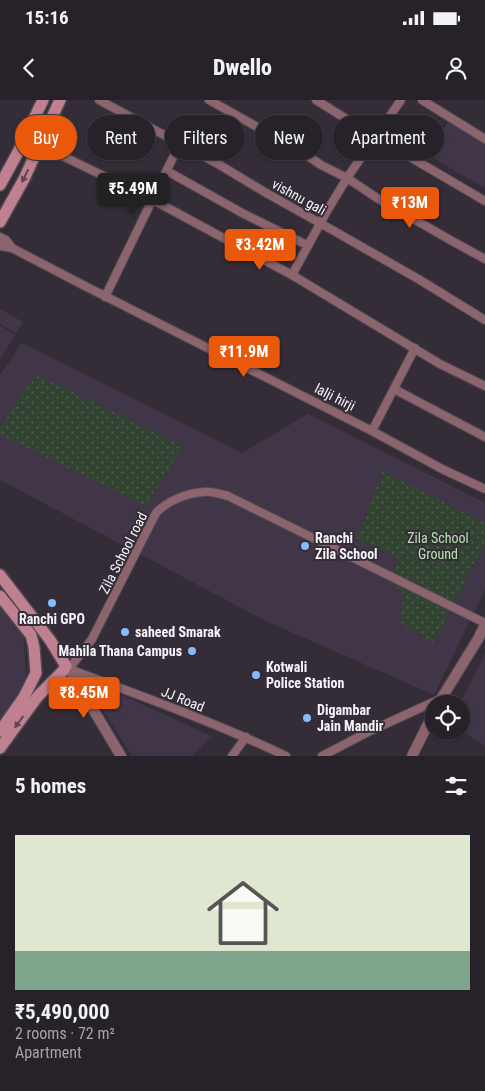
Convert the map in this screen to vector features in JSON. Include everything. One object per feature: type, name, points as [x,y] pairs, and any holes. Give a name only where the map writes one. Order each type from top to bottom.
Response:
[{"type":"main road","points":[[0,185],[43,100]]},
{"type":"main road","points":[[53,115],[60,100]]},
{"type":"main road","points":[[0,222],[33,160]]},
{"type":"main road","points":[[0,575],[40,626],[67,668],[38,696],[0,748]]},
{"type":"main road","points":[[0,596],[31,636],[36,673],[24,697],[0,731]]},
{"type":"street","name":"vishnu gali","points":[[99,100],[165,135]]},
{"type":"street","points":[[210,100],[485,259]]},
{"type":"street","points":[[316,100],[340,115]]},
{"type":"street","points":[[391,115],[401,100]]},
{"type":"street","points":[[422,100],[485,139]]},
{"type":"street","points":[[71,160],[154,200],[292,275],[440,364],[485,386]]},
{"type":"street","points":[[105,297],[172,160]]},
{"type":"street","name":"vishnu gali","points":[[209,160],[485,320]]},
{"type":"street","points":[[292,275],[307,245],[360,160]]},
{"type":"street","points":[[415,160],[485,201]]},
{"type":"street","points":[[167,171],[244,214],[307,245]]},
{"type":"street","name":"lalji hirji","points":[[0,237],[6,240],[12,248]]},
{"type":"street","name":"lalji hirji","points":[[0,246],[12,248],[105,297],[372,430],[444,470],[485,489]]},
{"type":"street","points":[[372,430],[415,348]]},
{"type":"street","points":[[394,389],[485,437]]},
{"type":"street","name":"Zila School road","points":[[67,668],[92,639],[156,513],[162,506],[183,496],[204,491],[228,496],[485,624]]},
{"type":"street","points":[[443,695],[478,639],[485,624]]},
{"type":"street","points":[[67,668],[120,756]]},
{"type":"street","name":"JJ Road","points":[[67,668],[246,737],[286,756]]},
{"type":"street","points":[[322,756],[368,732],[425,708]]},
{"type":"street","points":[[412,756],[425,730]]},
{"type":"street","points":[[232,756],[246,737]]},
{"type":"shaded area","points":[[450,118],[485,139],[485,188],[437,160],[444,160],[444,128]]},
{"type":"shaded area","points":[[0,309],[23,322],[16,333],[0,324]]},
{"type":"shaded area","points":[[0,326],[15,334],[0,360]]},
{"type":"shaded area","name":"Ranchi Zila School","points":[[22,343],[242,453],[308,414],[485,503],[485,590],[434,695],[266,621],[0,480],[0,375]]},
{"type":"shaded area","points":[[0,601],[23,630],[27,687],[0,725]]},
{"type":"shaded area","points":[[485,652],[485,746],[470,736],[470,695],[464,695]]},
{"type":"shaded area","points":[[109,689],[211,736],[192,756],[132,756],[99,704]]},
{"type":"green space","points":[[35,374],[183,446],[147,506],[0,435],[0,429]]},
{"type":"green space","name":"Zila School Ground","points":[[383,471],[485,523],[485,543],[433,643],[400,623],[404,594],[389,579],[398,557],[357,539]]},
{"type":"place","name":"Ranchi Zila School","points":[[305,546]]},
{"type":"place","name":"Ranchi GPO","points":[[52,603]]},
{"type":"place","name":"saheed Smarak","points":[[125,632]]},
{"type":"place","name":"Mahila Thana Campus","points":[[192,651]]},
{"type":"place","name":"Kotwali Police Station","points":[[256,675]]},
{"type":"place","name":"Digambar Jain Mandir","points":[[307,718]]}]
